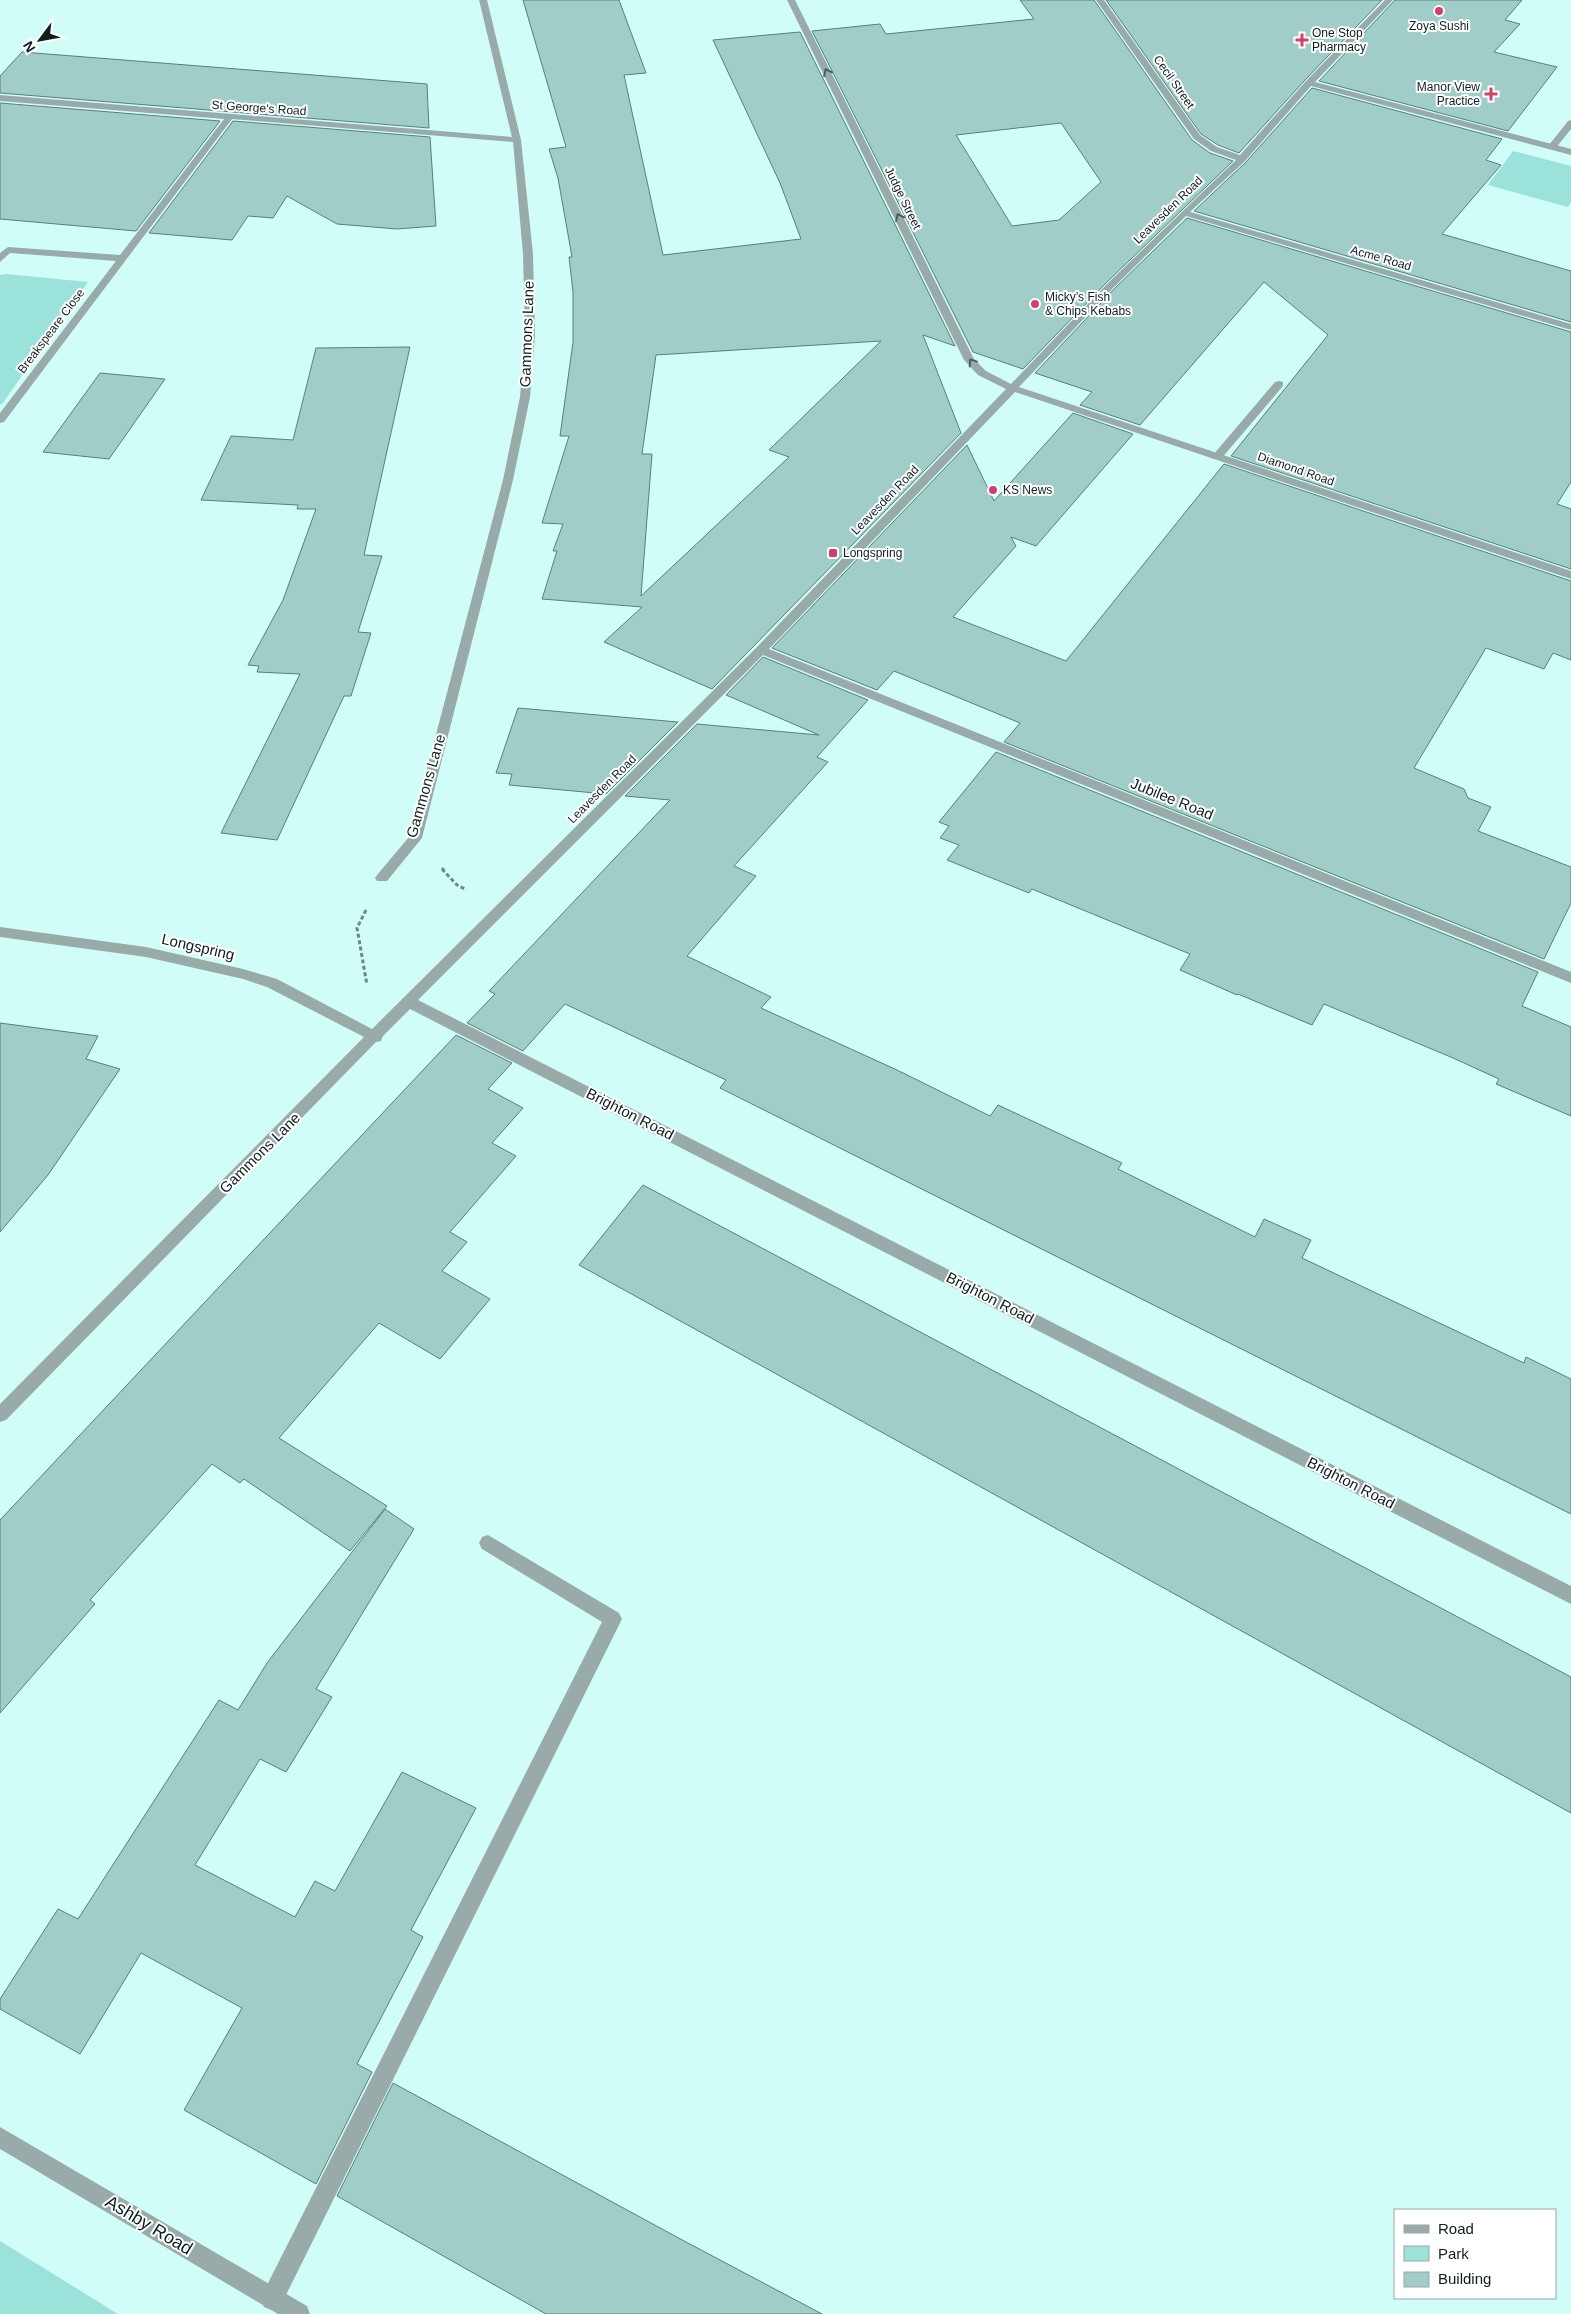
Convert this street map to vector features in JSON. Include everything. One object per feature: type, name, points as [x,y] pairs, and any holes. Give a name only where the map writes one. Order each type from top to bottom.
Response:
[{"type":"street","name":"Gammons Lane","points":[[382,878],[415,838],[508,480],[525,397],[530,335],[528,254],[517,140],[483,0]]},
{"type":"street","name":"Judge Street","points":[[791,0],[969,360],[984,375],[1012,387]]},
{"type":"street","name":"Cecil Street","points":[[1100,0],[1197,137],[1214,149],[1242,158]]},
{"type":"street","name":"Leavesden Road","points":[[376,1037],[501,907],[761,650],[1012,387],[1184,213],[1242,158],[1309,83],[1390,0]]},
{"type":"street","points":[[1309,83],[1571,152]]},
{"type":"street","name":"St George's Road","points":[[0,98],[517,140]]},
{"type":"street","name":"Breakspeare Close","points":[[0,420],[229,118]]},
{"type":"street","points":[[1552,147],[1571,123]]},
{"type":"street","name":"Acme Road","points":[[1184,213],[1571,327]]},
{"type":"street","points":[[0,259],[8,250],[122,258]]},
{"type":"street","points":[[1217,456],[1279,384]]},
{"type":"street","name":"Diamond Road","points":[[1012,387],[1571,575]]},
{"type":"street","name":"Jubilee Road","points":[[761,650],[1571,978]]},
{"type":"street","name":"Longspring","points":[[0,932],[146,952],[243,974],[272,983],[376,1037]]},
{"type":"street","name":"Brighton Road","points":[[409,1002],[1571,1595]]},
{"type":"street","name":"Gammons Lane","points":[[0,1415],[376,1037]]},
{"type":"street","points":[[272,2299],[613,1619],[488,1543]]},
{"type":"street","name":"Ashby Road","points":[[0,2137],[299,2314]]},
{"type":"path","points":[[376,1037],[357,928],[382,878]]},
{"type":"green space","points":[[1513,151],[1571,166],[1571,202],[1568,207],[1488,185]]},
{"type":"green space","points":[[0,275],[88,282],[2,404],[0,404]]},
{"type":"green space","points":[[0,2241],[118,2314],[0,2314]]},
{"type":"building","points":[[523,0],[619,0],[646,73],[624,75],[663,255],[801,239],[780,183],[713,40],[800,32],[955,346],[923,335],[961,433],[712,689],[604,642],[642,607],[542,599],[557,551],[553,551],[563,524],[542,523],[569,436],[560,436],[573,342],[573,292],[569,257],[572,257],[558,178],[549,149],[566,147]],"holes":[[[881,341],[769,450],[789,457],[641,596],[652,454],[642,454],[656,355]]]},
{"type":"building","points":[[1020,0],[1094,0],[1192,140],[1210,153],[1233,161],[1107,282],[1023,369],[973,352],[812,31],[880,24],[886,34],[1034,19]],"holes":[[[1061,123],[1101,182],[1059,220],[1012,226],[956,135]]]},
{"type":"building","points":[[1106,0],[1382,0],[1305,80],[1239,153],[1218,145],[1201,134]]},
{"type":"building","points":[[1395,0],[1522,0],[1505,20],[1520,24],[1494,52],[1557,67],[1508,131],[1319,81]]},
{"type":"building","points":[[22,52],[427,84],[429,128],[0,93],[0,76]]},
{"type":"building","points":[[1312,88],[1502,139],[1486,160],[1501,165],[1442,234],[1571,271],[1571,322],[1194,211],[1246,162]]},
{"type":"building","points":[[0,103],[220,121],[136,231],[0,219]]},
{"type":"building","points":[[233,121],[430,137],[436,226],[397,229],[337,224],[287,196],[273,218],[248,216],[232,240],[149,233]]},
{"type":"building","points":[[1187,218],[1571,332],[1571,482],[1557,504],[1571,509],[1571,569],[1231,456],[1328,335],[1264,282],[1140,425],[1080,405],[1092,392],[1035,373],[1115,288]]},
{"type":"building","points":[[410,347],[364,555],[382,556],[358,632],[371,633],[351,696],[344,696],[277,840],[221,833],[300,674],[257,672],[259,666],[248,665],[283,600],[316,509],[297,509],[298,505],[201,500],[231,436],[293,440],[316,348]]},
{"type":"building","points":[[100,373],[165,379],[109,459],[43,452]]},
{"type":"building","points":[[1073,413],[1133,434],[1036,546],[1011,537],[1016,546],[953,617],[1066,661],[1224,464],[1571,581],[1571,660],[1553,653],[1544,669],[1486,648],[1414,768],[1464,789],[1468,798],[1491,807],[1478,831],[1571,867],[1571,903],[1544,959],[1004,742],[1020,723],[894,671],[877,690],[772,648],[967,445],[994,501]]},
{"type":"building","points":[[763,657],[868,700],[817,757],[828,762],[734,866],[756,876],[687,956],[771,997],[761,1008],[897,1070],[990,1116],[998,1105],[1122,1163],[1118,1169],[1255,1237],[1264,1219],[1311,1240],[1302,1258],[1524,1363],[1526,1357],[1571,1379],[1571,1514],[720,1088],[726,1080],[565,1004],[523,1051],[467,1023],[495,994],[489,991],[670,800],[625,796],[697,724],[819,735],[726,695]]},
{"type":"building","points":[[518,708],[678,722],[606,794],[509,785],[512,774],[496,773]]},
{"type":"building","points":[[996,752],[1538,972],[1522,1006],[1571,1027],[1571,1116],[1496,1084],[1499,1079],[1453,1058],[1324,1004],[1312,1025],[1237,995],[1180,970],[1190,954],[1032,889],[1029,893],[947,860],[959,845],[940,838],[949,826],[939,822]]},
{"type":"building","points":[[0,1023],[98,1036],[86,1059],[120,1069],[48,1175],[0,1232]]},
{"type":"building","points":[[456,1035],[512,1063],[488,1089],[523,1108],[492,1143],[516,1156],[450,1232],[467,1242],[442,1271],[490,1299],[440,1359],[379,1323],[279,1438],[387,1506],[350,1551],[244,1479],[240,1483],[212,1464],[90,1600],[95,1604],[0,1713],[0,1520]]},
{"type":"building","points":[[643,1185],[1571,1677],[1571,1813],[579,1265]]},
{"type":"building","points":[[385,1509],[414,1529],[316,1689],[332,1697],[286,1772],[260,1759],[195,1865],[295,1917],[315,1881],[335,1891],[402,1772],[476,1808],[411,1930],[423,1937],[357,2064],[372,2072],[316,2184],[184,2110],[242,2008],[141,1953],[80,2054],[0,2009],[0,1999],[58,1909],[78,1919],[219,1700],[238,1710],[267,1663]]},
{"type":"building","points":[[393,2083],[822,2314],[546,2314],[337,2196]]},
{"type":"place","name":"Zoya Sushi","points":[[1439,11]]},
{"type":"place","name":"One Stop Pharmacy","points":[[1302,40]]},
{"type":"place","name":"Manor View Practice","points":[[1491,94]]},
{"type":"place","name":"Micky’s Fish & Chips Kebabs","points":[[1035,304]]},
{"type":"place","name":"KS News","points":[[993,490]]},
{"type":"place","name":"Longspring","points":[[833,553]]}]
